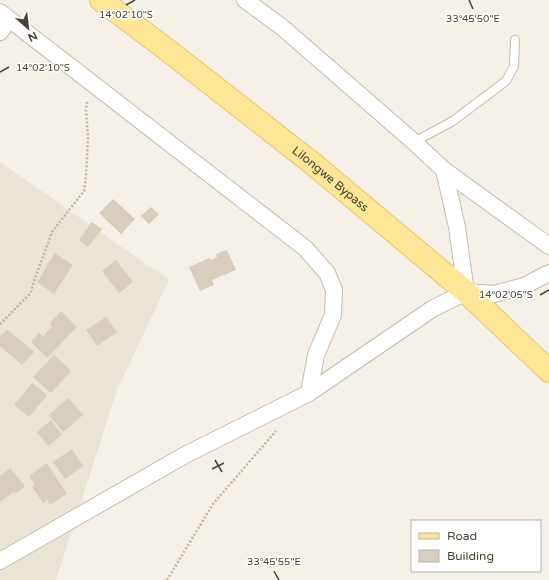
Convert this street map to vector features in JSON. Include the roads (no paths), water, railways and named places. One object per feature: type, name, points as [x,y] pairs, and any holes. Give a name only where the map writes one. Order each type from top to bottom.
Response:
[{"type":"main road","name":"Lilongwe Bypass","points":[[108,3],[312,163],[466,292],[549,371]]},
{"type":"street","points":[[245,0],[283,28],[444,170],[549,246]]},
{"type":"street","points":[[3,22],[88,81],[305,248],[327,273],[334,290],[333,315],[316,355],[309,393]]},
{"type":"street","points":[[444,170],[457,227],[466,292]]},
{"type":"street","points":[[0,561],[185,454],[309,393],[432,309],[466,292],[494,294],[524,286],[549,273]]},
{"type":"lane","points":[[414,142],[454,121],[506,81],[514,66],[515,40]]}]
